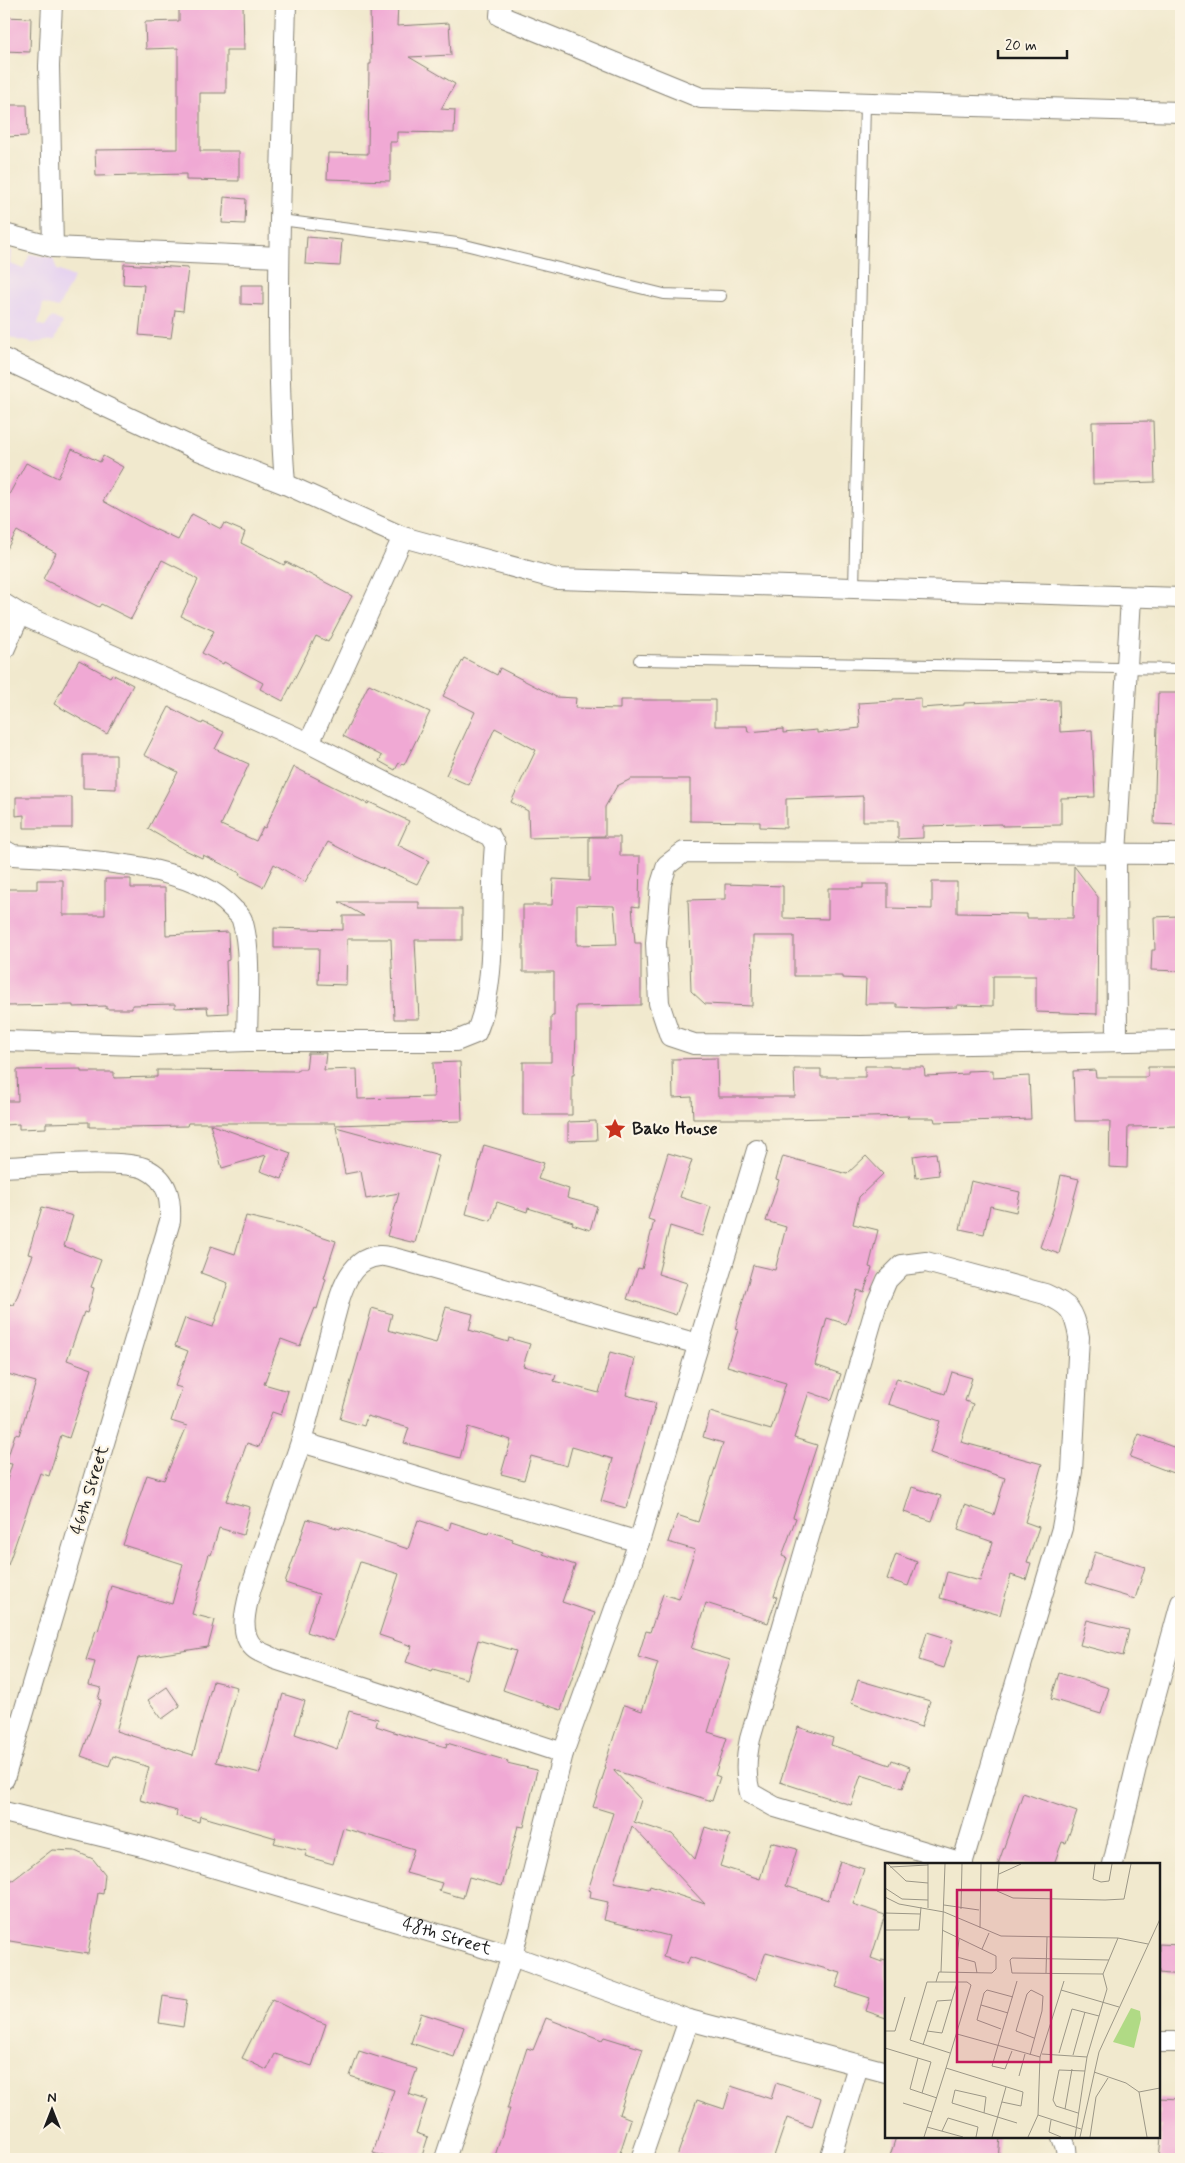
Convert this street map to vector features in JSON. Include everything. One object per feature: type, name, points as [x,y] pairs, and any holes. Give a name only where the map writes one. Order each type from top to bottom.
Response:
[{"type":"street","points":[[52,4],[49,66],[53,247]]},
{"type":"street","points":[[284,484],[279,257],[286,4]]},
{"type":"street","points":[[501,4],[500,16],[701,98],[1181,112]]},
{"type":"street","points":[[4,234],[53,247],[279,257]]},
{"type":"street","points":[[4,359],[198,450],[284,484],[403,537],[557,579],[1131,598],[1181,598]]},
{"type":"street","points":[[309,744],[403,537]]},
{"type":"street","points":[[1117,1041],[1116,854],[1131,598]]},
{"type":"street","points":[[4,650],[12,609],[309,744],[490,836],[496,845],[492,932],[483,1017],[476,1034],[456,1042],[141,1044],[4,1042]]},
{"type":"street","points":[[4,850],[13,855],[95,861],[175,874],[206,888],[227,902],[242,918],[247,943],[247,1042]]},
{"type":"street","points":[[1181,854],[684,852],[667,865],[661,884],[656,943],[659,1003],[670,1036],[694,1044],[861,1046],[1181,1040]]},
{"type":"street","points":[[445,2159],[512,1956],[563,1752],[639,1542],[757,1150]]},
{"type":"street","name":"46th Street","points":[[4,1167],[123,1164],[146,1169],[163,1183],[171,1200],[170,1222],[4,1779]]},
{"type":"street","points":[[563,1752],[275,1658],[254,1648],[245,1632],[247,1604],[301,1442],[346,1278],[359,1264],[379,1256],[402,1260],[698,1344]]},
{"type":"street","points":[[926,1262],[1044,1294],[1062,1302],[1076,1317],[1079,1337],[1072,1471],[1062,1528],[963,1863],[775,1807],[750,1793],[746,1776],[746,1758],[750,1739],[877,1303],[887,1280],[902,1265],[926,1262]]},
{"type":"street","points":[[301,1442],[639,1542]]},
{"type":"street","points":[[1113,1863],[1138,1759],[1181,1603]]},
{"type":"street","name":"48th Street","points":[[4,1812],[138,1845],[512,1956],[688,2020],[885,2072]]},
{"type":"street","points":[[641,2159],[688,2020]]},
{"type":"street","points":[[1160,2042],[1181,2042]]},
{"type":"street","points":[[830,2159],[858,2066]]},
{"type":"street","points":[[1062,2138],[1067,2159]]},
{"type":"lane","points":[[854,589],[865,103]]},
{"type":"lane","points":[[281,220],[457,242],[664,294],[721,296]]},
{"type":"lane","points":[[640,660],[1181,669]]},
{"type":"shaded area","points":[[4,248],[12,251],[11,264],[23,269],[30,254],[53,258],[57,270],[74,277],[58,308],[43,304],[38,324],[45,327],[52,317],[63,322],[55,340],[33,343],[17,340],[4,334]]},
{"type":"building","points":[[179,4],[243,4],[244,50],[226,50],[226,93],[200,93],[200,151],[239,151],[239,181],[186,180],[186,174],[96,176],[95,150],[178,149],[178,48],[146,49],[145,22],[179,21]]},
{"type":"building","points":[[370,4],[398,4],[397,26],[449,23],[451,55],[409,57],[455,84],[441,109],[455,110],[454,133],[397,132],[397,142],[390,142],[390,181],[327,179],[328,153],[368,154],[369,64],[371,64]]},
{"type":"building","points":[[4,17],[31,18],[30,52],[4,51]]},
{"type":"building","points":[[4,105],[27,105],[28,136],[4,137]]},
{"type":"building","points":[[224,197],[246,199],[245,224],[222,223]]},
{"type":"building","points":[[307,237],[342,240],[340,266],[305,264]]},
{"type":"building","points":[[124,264],[188,268],[183,311],[175,310],[171,338],[139,335],[144,285],[123,284]]},
{"type":"building","points":[[241,285],[263,285],[263,305],[241,304]]},
{"type":"building","points":[[1153,421],[1155,482],[1093,484],[1092,422]]},
{"type":"building","points":[[72,449],[100,462],[103,456],[123,467],[103,501],[148,526],[178,540],[192,514],[221,529],[224,523],[245,532],[241,543],[284,565],[286,562],[352,596],[328,642],[316,636],[283,701],[260,689],[263,683],[224,662],[223,664],[202,653],[214,631],[181,616],[198,580],[184,571],[162,560],[131,619],[101,604],[99,607],[43,579],[56,553],[17,531],[4,554],[4,504],[26,463],[58,478]]},
{"type":"building","points":[[464,658],[497,675],[500,668],[556,697],[576,698],[575,708],[620,709],[620,700],[715,700],[715,726],[747,726],[748,732],[783,729],[783,733],[817,730],[817,733],[860,728],[858,703],[893,701],[893,699],[921,698],[921,708],[964,705],[964,703],[1059,700],[1060,732],[1092,730],[1095,797],[1061,798],[1061,825],[923,826],[923,838],[898,839],[898,821],[863,821],[863,796],[786,799],[786,828],[760,827],[760,822],[690,821],[690,779],[631,779],[617,786],[605,807],[605,836],[529,838],[528,811],[511,802],[536,750],[495,728],[469,785],[446,775],[475,712],[443,696]]},
{"type":"building","points":[[79,660],[110,677],[112,674],[133,685],[107,734],[54,704]]},
{"type":"building","points":[[369,684],[430,712],[404,765],[399,763],[395,770],[379,761],[382,756],[343,736]]},
{"type":"building","points":[[1158,693],[1181,693],[1181,825],[1154,824]]},
{"type":"building","points":[[169,707],[202,724],[203,722],[224,732],[215,749],[249,764],[221,825],[256,841],[263,827],[265,828],[294,767],[368,804],[369,802],[409,821],[398,845],[429,861],[417,884],[328,842],[305,882],[274,864],[263,887],[239,875],[240,873],[203,855],[202,858],[179,847],[148,829],[178,772],[144,755]]},
{"type":"building","points":[[83,755],[116,755],[116,789],[83,788]]},
{"type":"building","points":[[16,797],[72,797],[72,828],[24,828],[24,815],[16,816]]},
{"type":"building","points":[[589,837],[620,837],[620,856],[640,856],[639,907],[632,906],[635,943],[641,943],[641,1005],[576,1006],[572,1115],[523,1115],[523,1062],[551,1062],[551,1016],[554,1016],[554,972],[523,972],[523,905],[552,905],[553,879],[589,881]],"holes":[[[577,905],[614,906],[617,944],[577,945]]]},
{"type":"building","points":[[1074,866],[1098,897],[1097,1014],[1036,1012],[1036,976],[993,976],[993,1006],[957,1005],[957,1007],[923,1008],[897,1007],[897,1004],[865,1004],[866,979],[842,978],[842,976],[794,976],[794,936],[753,936],[752,1006],[705,1004],[691,991],[688,900],[725,899],[725,884],[783,886],[783,918],[828,919],[828,888],[863,888],[863,884],[888,884],[888,908],[932,909],[932,882],[957,882],[957,913],[1027,914],[1027,918],[1073,918]]},
{"type":"building","points":[[105,879],[131,879],[131,888],[165,888],[166,935],[228,932],[229,960],[226,961],[228,1013],[208,1014],[207,1007],[175,1008],[175,1004],[132,1005],[132,1009],[106,1009],[106,1006],[73,1007],[73,1005],[4,1006],[4,889],[37,889],[37,880],[63,880],[63,915],[105,915]]},
{"type":"building","points":[[339,902],[419,902],[419,909],[462,909],[462,940],[415,940],[419,1019],[394,1019],[391,939],[347,939],[346,985],[318,984],[319,948],[274,948],[274,928],[343,930],[343,916],[364,916]]},
{"type":"building","points":[[1178,916],[1178,951],[1181,951],[1181,971],[1151,970],[1152,950],[1155,950],[1154,917]]},
{"type":"building","points":[[308,1053],[326,1053],[324,1070],[357,1069],[358,1099],[434,1097],[433,1063],[460,1062],[462,1121],[335,1125],[335,1123],[188,1123],[187,1126],[125,1127],[89,1127],[89,1122],[46,1123],[46,1128],[19,1129],[19,1124],[4,1125],[4,1101],[18,1101],[17,1070],[81,1069],[81,1072],[114,1072],[114,1078],[157,1077],[157,1070],[298,1071],[298,1069],[306,1069]]},
{"type":"building","points":[[717,1058],[718,1097],[795,1097],[794,1069],[821,1069],[821,1077],[865,1077],[865,1066],[924,1067],[925,1076],[967,1074],[967,1071],[993,1070],[993,1078],[1029,1076],[1031,1119],[935,1122],[934,1118],[907,1118],[909,1116],[693,1119],[692,1097],[673,1098],[672,1059]]},
{"type":"building","points":[[1148,1067],[1181,1067],[1181,1126],[1128,1127],[1127,1168],[1109,1167],[1110,1121],[1075,1121],[1073,1071],[1095,1070],[1096,1077],[1148,1077]]},
{"type":"building","points":[[596,1121],[597,1140],[568,1141],[568,1122]]},
{"type":"building","points":[[210,1124],[291,1153],[282,1179],[260,1171],[266,1155],[222,1168]]},
{"type":"building","points":[[336,1127],[439,1155],[415,1243],[387,1236],[399,1193],[366,1199],[361,1171],[345,1174]]},
{"type":"building","points":[[484,1145],[544,1163],[538,1179],[569,1189],[567,1198],[597,1206],[590,1230],[572,1224],[573,1222],[528,1208],[527,1212],[497,1202],[491,1221],[466,1214]]},
{"type":"building","points":[[668,1153],[692,1160],[680,1197],[711,1207],[702,1236],[670,1226],[658,1274],[687,1283],[676,1315],[627,1299],[638,1268],[642,1269],[654,1221],[648,1219]]},
{"type":"building","points":[[936,1153],[939,1175],[916,1178],[913,1156]]},
{"type":"building","points":[[783,1156],[847,1174],[866,1156],[883,1174],[859,1197],[853,1224],[878,1230],[869,1267],[872,1268],[864,1292],[857,1290],[846,1324],[827,1318],[815,1365],[841,1374],[832,1400],[809,1392],[794,1438],[817,1445],[793,1517],[796,1518],[782,1556],[787,1558],[774,1596],[777,1597],[768,1623],[706,1603],[691,1648],[730,1660],[708,1732],[727,1738],[715,1775],[720,1777],[712,1801],[613,1770],[641,1800],[634,1822],[672,1834],[695,1859],[705,1827],[730,1835],[720,1866],[760,1879],[771,1842],[797,1849],[786,1886],[828,1900],[840,1861],[864,1869],[853,1904],[885,1915],[871,1958],[882,1962],[882,1959],[885,1960],[885,2018],[866,2011],[870,1998],[836,1987],[841,1973],[766,1952],[756,1980],[690,1957],[687,1964],[663,1957],[669,1936],[604,1920],[608,1902],[590,1898],[591,1891],[588,1890],[613,1813],[593,1807],[606,1767],[604,1767],[624,1705],[642,1711],[658,1663],[638,1657],[646,1631],[650,1632],[663,1594],[679,1599],[695,1550],[668,1542],[677,1515],[698,1522],[723,1443],[703,1437],[710,1412],[771,1430],[786,1383],[727,1366],[738,1330],[735,1329],[753,1265],[775,1270],[786,1227],[766,1221],[779,1180],[776,1179]],"holes":[[[632,1826],[705,1904],[650,1886],[649,1889],[614,1882]]]},
{"type":"building","points":[[1061,1175],[1079,1179],[1059,1254],[1040,1247],[1054,1207]]},
{"type":"building","points":[[971,1181],[1020,1192],[1016,1212],[990,1206],[984,1234],[960,1229]]},
{"type":"building","points":[[42,1207],[73,1216],[64,1246],[101,1260],[91,1287],[94,1288],[87,1313],[84,1312],[67,1360],[92,1369],[69,1438],[61,1435],[49,1476],[40,1473],[8,1565],[4,1564],[4,1490],[12,1464],[6,1463],[15,1434],[19,1435],[36,1382],[4,1373],[4,1303],[14,1305],[33,1255],[28,1254]]},
{"type":"building","points":[[246,1216],[290,1226],[336,1241],[324,1278],[326,1279],[317,1309],[315,1308],[300,1346],[281,1339],[264,1384],[288,1391],[281,1415],[272,1412],[259,1447],[247,1443],[226,1501],[250,1507],[243,1535],[219,1528],[211,1555],[209,1554],[192,1614],[215,1620],[208,1647],[138,1658],[116,1731],[193,1755],[213,1681],[237,1687],[216,1762],[260,1773],[283,1694],[305,1701],[295,1734],[337,1749],[349,1711],[378,1719],[376,1726],[403,1735],[446,1747],[447,1743],[508,1761],[507,1763],[537,1770],[524,1827],[518,1826],[502,1886],[469,1877],[463,1898],[439,1891],[442,1883],[406,1873],[414,1849],[343,1828],[333,1864],[305,1856],[307,1851],[274,1843],[276,1838],[200,1816],[199,1822],[176,1816],[177,1811],[140,1800],[149,1767],[113,1756],[109,1766],[81,1756],[101,1700],[98,1699],[101,1688],[89,1685],[95,1662],[86,1660],[96,1630],[98,1631],[111,1586],[172,1604],[183,1564],[123,1545],[147,1475],[164,1480],[187,1426],[171,1421],[182,1388],[175,1386],[188,1351],[175,1346],[185,1318],[213,1327],[228,1283],[201,1273],[211,1246],[235,1254]]},
{"type":"building","points":[[446,1307],[473,1314],[469,1330],[508,1342],[509,1338],[530,1344],[523,1366],[556,1375],[554,1381],[599,1393],[610,1352],[635,1359],[626,1395],[656,1403],[626,1508],[601,1501],[613,1459],[572,1447],[567,1466],[531,1456],[524,1480],[501,1474],[511,1440],[468,1427],[460,1458],[404,1443],[409,1428],[367,1416],[364,1426],[340,1419],[372,1308],[392,1314],[388,1330],[436,1343]]},
{"type":"building","points":[[952,1372],[972,1378],[965,1401],[973,1404],[961,1442],[1042,1464],[1025,1522],[1039,1527],[1027,1562],[1031,1563],[1026,1580],[1011,1575],[1000,1615],[940,1598],[947,1572],[980,1581],[993,1542],[958,1530],[965,1505],[994,1515],[1005,1478],[930,1453],[940,1421],[888,1404],[897,1378],[945,1394]]},
{"type":"building","points":[[1139,1434],[1181,1450],[1173,1473],[1130,1457]]},
{"type":"building","points":[[912,1487],[941,1496],[932,1521],[904,1512]]},
{"type":"building","points":[[307,1519],[340,1529],[341,1527],[408,1549],[418,1520],[449,1530],[451,1522],[488,1534],[489,1531],[513,1539],[512,1541],[575,1565],[562,1602],[595,1613],[561,1710],[503,1690],[516,1651],[478,1640],[467,1679],[433,1669],[432,1671],[406,1662],[412,1646],[379,1635],[399,1574],[360,1562],[333,1641],[307,1632],[319,1594],[285,1583]]},
{"type":"building","points":[[1095,1552],[1145,1567],[1135,1599],[1085,1584]]},
{"type":"building","points":[[896,1554],[917,1562],[908,1586],[887,1579]]},
{"type":"building","points":[[1087,1620],[1129,1630],[1123,1656],[1080,1645]]},
{"type":"building","points":[[927,1632],[953,1640],[944,1668],[919,1660]]},
{"type":"building","points":[[1059,1673],[1109,1688],[1101,1714],[1051,1699]]},
{"type":"building","points":[[858,1680],[930,1701],[921,1727],[851,1703]]},
{"type":"building","points":[[167,1687],[180,1706],[162,1719],[148,1700]]},
{"type":"building","points":[[798,1727],[833,1738],[831,1745],[890,1765],[892,1760],[910,1767],[903,1788],[861,1775],[851,1805],[780,1782]]},
{"type":"building","points":[[1023,1793],[1077,1812],[1066,1843],[1062,1842],[1054,1863],[998,1863]]},
{"type":"building","points":[[52,1850],[75,1851],[93,1859],[105,1874],[103,1894],[98,1893],[88,1954],[4,1940],[4,1898],[8,1879],[13,1880]]},
{"type":"building","points":[[1160,1944],[1181,1945],[1181,1975],[1160,1973]]},
{"type":"building","points":[[163,1996],[187,2000],[183,2027],[159,2023]]},
{"type":"building","points":[[272,1999],[326,2024],[312,2066],[275,2054],[267,2070],[242,2058]]},
{"type":"building","points":[[421,2013],[464,2027],[454,2057],[411,2043]]},
{"type":"building","points":[[546,2018],[602,2040],[604,2037],[643,2049],[619,2114],[631,2119],[618,2159],[494,2159],[510,2109],[507,2109],[527,2048],[533,2050]]},
{"type":"building","points":[[359,2051],[417,2069],[408,2094],[427,2100],[416,2133],[428,2137],[421,2159],[393,2159],[373,2153],[394,2090],[350,2076]]},
{"type":"building","points":[[776,2083],[821,2098],[812,2127],[787,2118],[773,2159],[676,2159],[697,2100],[724,2109],[731,2086],[771,2099]]},
{"type":"building","points":[[1160,2098],[1181,2099],[1181,2159],[1159,2159],[1162,2126],[1160,2126]]},
{"type":"building","points":[[896,2138],[1000,2138],[998,2159],[889,2159]]},
{"type":"place","name":"Bako House","points":[[615,1129]]}]
